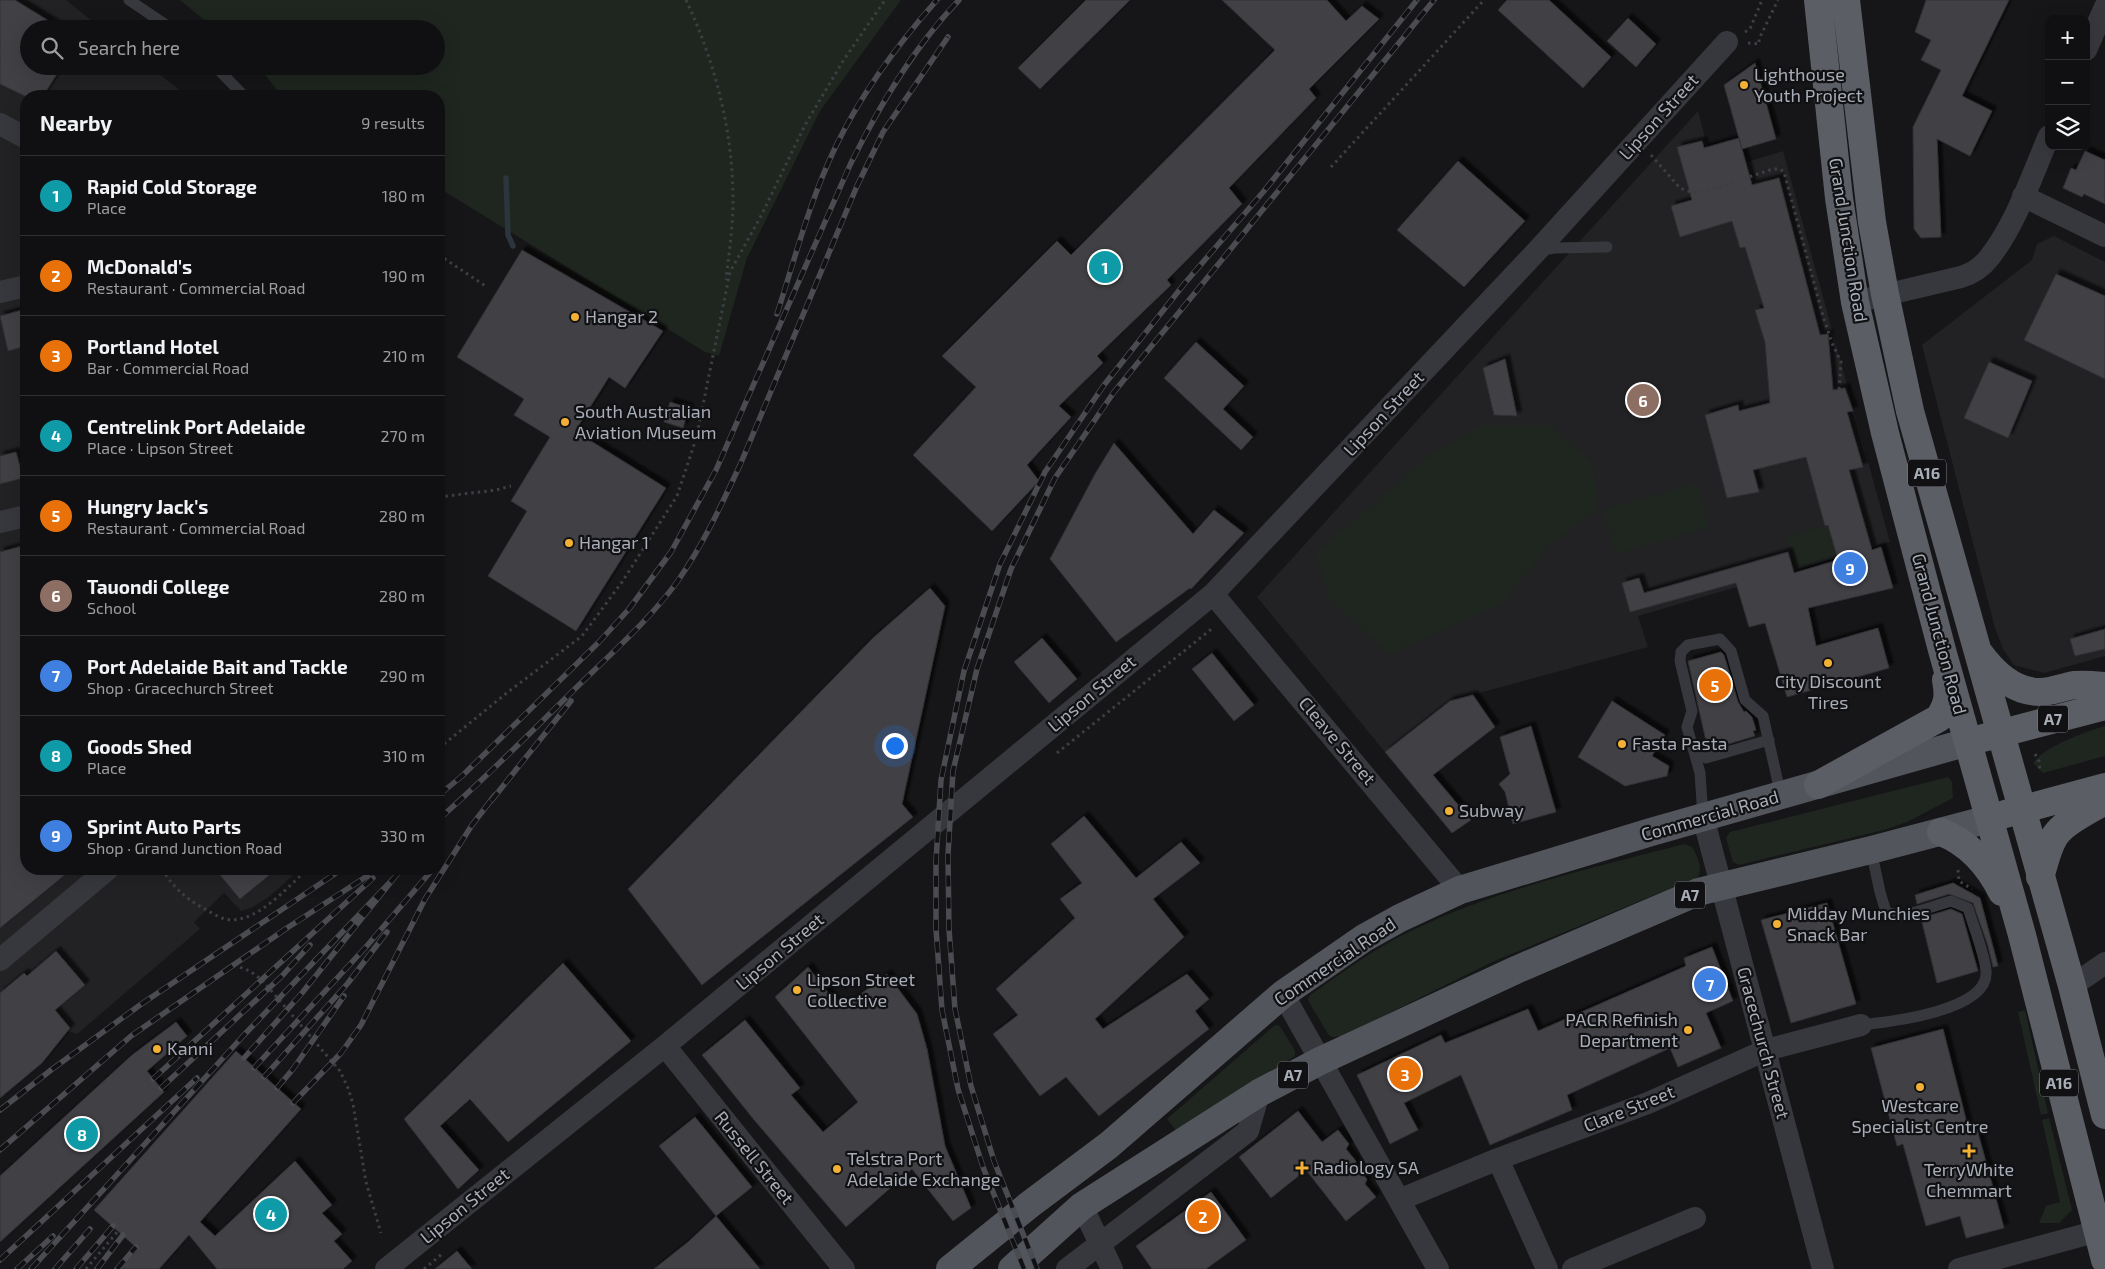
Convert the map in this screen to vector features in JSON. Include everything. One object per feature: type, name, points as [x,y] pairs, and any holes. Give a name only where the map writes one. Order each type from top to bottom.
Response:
[{"type":"highway","name":"Grand Junction Road","points":[[1818,0],[1839,198],[1855,302],[1884,433],[2101,1230],[2105,1260]]},
{"type":"highway","name":"Grand Junction Road","points":[[1846,0],[1872,222],[1910,411],[2023,809],[2040,877],[2072,986],[2096,1050],[2105,1116]]},
{"type":"highway","points":[[1818,785],[1939,718],[1946,707],[1949,697],[1942,650]]},
{"type":"highway","points":[[1978,651],[1991,668],[2004,679],[2018,686],[2039,692],[2076,685],[2105,686]]},
{"type":"highway","name":"A7","points":[[1968,742],[2105,706]]},
{"type":"highway","name":"A7","points":[[1989,818],[2105,787]]},
{"type":"highway","points":[[2040,877],[2058,832],[2084,813],[2105,801]]},
{"type":"highway","points":[[1941,832],[1951,836],[1971,850],[1994,876],[2022,935]]},
{"type":"main road","name":"Commercial Road","points":[[950,1269],[1029,1205],[1109,1145],[1283,994],[1364,938],[1400,918],[1460,890],[1703,817],[1968,742]]},
{"type":"main road","name":"A7","points":[[1012,1269],[1082,1206],[1259,1093],[1320,1060],[1518,969],[1698,892],[1720,885],[1872,850],[1989,818]]},
{"type":"main road","points":[[1029,1205],[1062,1211],[1082,1206],[1095,1189],[1107,1167],[1109,1145]]},
{"type":"street","points":[[2090,41],[2105,7]]},
{"type":"street","name":"Lipson Street","points":[[386,1269],[665,1046],[1213,594],[1537,251],[1727,42]]},
{"type":"street","points":[[0,124],[20,135]]},
{"type":"street","points":[[1855,302],[1971,274],[1988,259],[2006,233],[2045,145]]},
{"type":"street","points":[[2022,196],[2105,236]]},
{"type":"street","points":[[0,292],[20,287]]},
{"type":"street","points":[[0,522],[20,517]]},
{"type":"street","name":"Cleave Street","points":[[1213,594],[1460,890]]},
{"type":"street","name":"Gracechurch Street","points":[[1703,817],[1823,1269]]},
{"type":"street","points":[[0,960],[101,875]]},
{"type":"street","points":[[2072,986],[2105,963]]},
{"type":"street","points":[[1283,994],[1438,1269]]},
{"type":"street","name":"Clare Street","points":[[1399,1200],[1498,1159],[1648,1102],[1766,1050],[1861,1025]]},
{"type":"street","name":"Russell Street","points":[[665,1046],[844,1269]]},
{"type":"street","points":[[1070,1268],[1100,1243],[1248,1131],[1259,1093]]},
{"type":"street","points":[[1498,1159],[1547,1269]]},
{"type":"street","points":[[1082,1206],[1112,1269]]},
{"type":"street","points":[[1574,1269],[1695,1218]]},
{"type":"street","points":[[1959,1269],[2101,1230]]},
{"type":"lane","points":[[129,0],[159,20]]},
{"type":"lane","points":[[224,75],[238,90]]},
{"type":"lane","points":[[1537,251],[1555,248],[1607,247]]},
{"type":"lane","points":[[1703,817],[1700,773],[1687,727],[1692,711],[1680,661],[1681,652],[1688,646],[1720,638],[1731,651],[1744,700],[1763,716],[1781,796]]},
{"type":"lane","points":[[1706,758],[1769,740]]},
{"type":"lane","points":[[1692,743],[1706,758]]},
{"type":"lane","points":[[1700,773],[1706,758]]},
{"type":"lane","points":[[1861,1025],[1917,1016],[1965,1001],[1979,992],[1987,973],[1968,908],[1951,901],[1903,916],[1886,912],[1872,850]]},
{"type":"path","points":[[686,0],[715,73],[727,132],[733,201],[726,288]]},
{"type":"path","points":[[445,743],[582,636],[622,582],[677,496],[696,439],[730,272],[762,214],[805,125],[843,61],[885,0]]},
{"type":"path","points":[[1331,167],[1484,0]]},
{"type":"path","points":[[1727,42],[1750,29],[1762,0]]},
{"type":"path","points":[[1727,42],[1759,44],[1759,39],[1778,0]]},
{"type":"path","points":[[1638,140],[1676,185],[1688,192],[1699,193],[1774,169],[1782,171],[1806,249],[1823,316],[1841,362],[1838,389]]},
{"type":"path","points":[[445,258],[487,287]]},
{"type":"path","points":[[445,496],[496,490],[511,486]]},
{"type":"path","points":[[1055,754],[1218,624]]},
{"type":"path","points":[[2035,754],[2039,761],[2040,771]]},
{"type":"path","points":[[167,875],[185,898],[214,914],[233,920],[250,916],[262,909],[301,875]]},
{"type":"path","points":[[234,965],[250,971],[262,980],[340,1071],[353,1104],[366,1182],[381,1233]]},
{"type":"path","points":[[86,1269],[118,1231]]},
{"type":"shaded area","points":[[0,0],[66,0],[91,20],[20,20],[20,75],[160,75],[179,90],[20,90],[20,875],[293,875],[270,896],[253,907],[241,911],[224,893],[194,922],[200,929],[77,1034],[67,1031],[42,1063],[0,1098]]},
{"type":"shaded area","points":[[180,0],[901,0],[820,111],[747,258],[719,356],[705,352],[445,192],[445,90],[277,90],[265,75],[445,75],[445,20],[204,20]]},
{"type":"shaded area","points":[[1698,111],[1714,172],[1783,151],[1890,542],[1638,616],[1648,647],[1450,701],[1385,752],[1257,597]]},
{"type":"shaded area","points":[[2054,236],[2105,262],[2105,656],[2044,673],[2014,665],[2003,649],[1995,628],[1922,345],[2032,260],[2037,244]]},
{"type":"shaded area","points":[[1481,425],[1550,425],[1593,463],[1598,508],[1547,548],[1501,605],[1389,654],[1330,600],[1316,553],[1425,459]]},
{"type":"shaded area","points":[[1697,483],[1709,528],[1615,554],[1603,509]]},
{"type":"shaded area","points":[[1828,525],[1836,555],[1796,567],[1787,536]]},
{"type":"shaded area","points":[[2105,726],[2105,756],[2043,773],[2033,763],[2056,745]]},
{"type":"shaded area","points":[[1948,777],[1952,782],[1953,798],[1907,822],[1884,830],[1739,865],[1733,862],[1726,838],[1730,832]]},
{"type":"shaded area","points":[[1684,844],[1692,847],[1697,858],[1700,866],[1698,877],[1492,962],[1343,1036],[1332,1037],[1328,1034],[1309,1002],[1310,995],[1373,952],[1413,930],[1445,916],[1512,891]]},
{"type":"shaded area","points":[[2025,1010],[2048,1113],[2041,1115],[2018,1012]]},
{"type":"shaded area","points":[[1275,1025],[1280,1026],[1295,1051],[1295,1056],[1177,1132],[1167,1119]]},
{"type":"shaded area","points":[[2049,1118],[2072,1210],[2059,1223],[2039,1223],[2046,1206],[2060,1202],[2042,1120]]},
{"type":"building","points":[[0,0],[15,0],[47,20],[20,20],[20,75],[56,75],[47,90],[20,90],[20,94],[0,84]]},
{"type":"building","points":[[1086,0],[1130,0],[1040,89],[1018,68]]},
{"type":"building","points":[[1222,0],[1327,0],[1346,21],[1362,6],[1379,19],[1309,89],[1316,98],[1229,188],[1242,204],[1167,280],[1171,285],[1097,356],[1103,363],[1059,406],[1071,417],[1027,465],[1039,481],[992,531],[913,455],[976,387],[942,356],[1057,241],[1071,255],[1275,50]]},
{"type":"building","points":[[1507,0],[1549,0],[1611,57],[1583,88],[1498,10]]},
{"type":"building","points":[[1926,0],[2009,0],[1962,96],[1992,111],[1970,156],[1937,139],[1941,237],[1921,238],[1914,229],[1913,127],[1941,70],[1921,60],[1931,40],[1915,32]]},
{"type":"building","points":[[1628,18],[1656,44],[1636,67],[1607,41]]},
{"type":"building","points":[[1755,63],[1776,139],[1742,149],[1752,185],[1779,178],[1820,335],[1828,334],[1833,390],[1845,388],[1853,411],[1847,412],[1863,467],[1849,470],[1872,550],[1881,547],[1893,588],[1808,608],[1816,646],[1878,628],[1889,668],[1787,697],[1765,623],[1749,627],[1736,583],[1630,612],[1622,583],[1639,578],[1644,593],[1788,552],[1794,573],[1838,560],[1828,525],[1825,526],[1806,457],[1753,470],[1759,492],[1727,498],[1705,415],[1738,405],[1739,411],[1770,403],[1765,342],[1755,310],[1764,308],[1745,247],[1740,248],[1732,221],[1680,237],[1671,206],[1692,200],[1677,147],[1702,141],[1704,148],[1739,138],[1724,85]]},
{"type":"building","points":[[2085,151],[2105,160],[2105,204],[2084,194],[2082,197],[2063,188],[2071,168],[2076,170]]},
{"type":"building","points":[[1458,161],[1525,221],[1464,287],[1397,230]]},
{"type":"building","points":[[522,250],[663,331],[625,388],[609,377],[575,431],[666,488],[576,631],[488,576],[527,511],[511,501],[550,437],[514,415],[524,399],[457,357]]},
{"type":"building","points":[[2056,274],[2105,296],[2105,379],[2024,340]]},
{"type":"building","points":[[20,311],[20,348],[8,351],[0,316]]},
{"type":"building","points":[[1196,342],[1244,386],[1223,409],[1253,437],[1241,450],[1164,378]]},
{"type":"building","points":[[1505,359],[1517,416],[1494,415],[1483,368]]},
{"type":"building","points":[[1989,362],[2032,381],[2008,438],[1964,418]]},
{"type":"building","points":[[670,402],[689,408],[683,428],[664,422]]},
{"type":"building","points":[[1114,443],[1193,534],[1214,510],[1244,533],[1191,589],[1116,642],[1050,559],[1095,474]]},
{"type":"building","points":[[16,452],[20,467],[20,479],[0,484],[0,456]]},
{"type":"building","points":[[20,547],[20,875],[65,875],[0,928],[0,552]]},
{"type":"building","points":[[930,588],[945,606],[902,804],[913,817],[702,985],[628,889],[873,638]]},
{"type":"building","points":[[2105,629],[2105,649],[2075,656],[2070,639]]},
{"type":"building","points":[[1042,638],[1077,679],[1049,703],[1014,662]]},
{"type":"building","points":[[1721,652],[1724,655],[1738,702],[1744,712],[1746,711],[1752,717],[1756,730],[1753,731],[1755,736],[1708,750],[1688,661]]},
{"type":"building","points":[[1212,653],[1254,705],[1234,721],[1192,669]]},
{"type":"building","points":[[1473,695],[1495,727],[1433,775],[1471,820],[1452,833],[1385,752],[1450,701]]},
{"type":"building","points":[[1612,701],[1665,735],[1652,756],[1669,766],[1667,776],[1625,786],[1578,757]]},
{"type":"building","points":[[1531,726],[1556,812],[1513,824],[1505,792],[1499,784],[1510,774],[1500,737]]},
{"type":"building","points":[[1084,816],[1136,878],[1181,842],[1200,863],[1153,899],[1184,937],[1095,1019],[1103,1029],[1187,974],[1209,999],[1195,1011],[1209,1029],[1099,1116],[1066,1077],[1040,1096],[993,1034],[1018,1015],[996,989],[1075,918],[1060,899],[1082,883],[1051,844]]},
{"type":"building","points":[[220,875],[270,875],[240,899]]},
{"type":"building","points":[[1953,883],[1980,898],[1998,966],[1993,967],[1973,903],[1949,894],[1917,904],[1915,895]]},
{"type":"building","points":[[1827,903],[1856,1004],[1791,1023],[1761,920]]},
{"type":"building","points":[[1951,909],[1962,914],[1978,971],[1937,983],[1921,918]]},
{"type":"building","points":[[1712,947],[1733,1001],[1706,1013],[1721,1048],[1678,1067],[1670,1048],[1567,1095],[1572,1110],[1490,1145],[1461,1075],[1404,1103],[1418,1130],[1390,1144],[1357,1075],[1441,1035],[1445,1043],[1528,1009],[1538,1031],[1686,966],[1684,958]]},
{"type":"building","points":[[56,951],[85,985],[55,1010],[70,1028],[42,1063],[0,1098],[0,993],[24,973],[27,976]]},
{"type":"building","points":[[563,963],[631,1041],[508,1142],[470,1099],[440,1126],[479,1170],[458,1189],[404,1119]]},
{"type":"building","points":[[808,967],[841,1009],[887,974],[917,1014],[927,1049],[945,1146],[971,1208],[953,1221],[912,1169],[846,1227],[755,1121],[702,1055],[745,1020],[800,1088],[791,1095],[823,1132],[858,1102],[775,997]]},
{"type":"building","points":[[176,1022],[187,1036],[147,1071],[164,1092],[0,1242],[0,1176],[132,1055]]},
{"type":"building","points":[[1943,1029],[1969,1131],[1977,1129],[2004,1228],[1966,1238],[1960,1216],[1926,1226],[1903,1144],[1897,1146],[1871,1048]]},
{"type":"building","points":[[236,1051],[301,1109],[200,1222],[215,1236],[295,1161],[332,1205],[322,1213],[342,1234],[334,1241],[352,1261],[343,1269],[217,1269],[189,1235],[159,1269],[120,1269],[138,1249],[94,1210]]},
{"type":"building","name":"Radiology SA","points":[[1298,1111],[1322,1142],[1338,1130],[1349,1144],[1346,1149],[1356,1161],[1355,1166],[1367,1179],[1365,1184],[1376,1197],[1346,1221],[1306,1170],[1271,1198],[1239,1157]]},
{"type":"building","points":[[695,1117],[752,1187],[716,1216],[659,1146]]},
{"type":"building","points":[[1211,1192],[1246,1240],[1206,1269],[1152,1269],[1136,1246]]},
{"type":"building","points":[[716,1216],[760,1269],[654,1269],[688,1242]]},
{"type":"building","points":[[457,1251],[472,1269],[435,1269]]},
{"type":"waterway","points":[[506,178],[508,235],[513,246]]},
{"type":"railway","points":[[777,314],[810,209],[826,168],[845,128],[868,89],[937,0]]},
{"type":"railway","points":[[445,790],[462,776],[599,642],[629,609],[671,552],[716,470],[861,143],[898,78],[942,18],[959,0]]},
{"type":"railway","points":[[1024,1269],[983,1167],[958,1089],[942,1010],[936,929],[936,861],[941,780],[964,671],[1000,564],[1045,472],[1104,385],[1185,283],[1264,191],[1417,0]]},
{"type":"railway","points":[[1037,1269],[994,1161],[971,1086],[955,1009],[949,929],[948,855],[953,771],[977,669],[1011,569],[1055,478],[1114,392],[1434,0]]},
{"type":"railway","points":[[445,813],[631,634],[677,582],[711,525],[740,465],[857,186],[883,132],[948,37]]},
{"type":"railway","points":[[491,801],[571,701]]},
{"type":"railway","points":[[445,868],[472,825],[495,795]]},
{"type":"railway","points":[[0,1110],[140,1005],[333,875]]},
{"type":"railway","points":[[0,1150],[131,1036],[287,928],[369,875]]},
{"type":"railway","points":[[394,878],[397,875]]},
{"type":"railway","points":[[254,1068],[365,948],[428,875]]},
{"type":"railway","points":[[293,1103],[341,1053],[361,1025],[425,899],[440,875]]},
{"type":"railway","points":[[153,1079],[373,878]]},
{"type":"railway","points":[[31,1269],[244,1035],[394,878],[302,993],[244,1058]]},
{"type":"railway","points":[[264,1077],[348,983],[387,932]]},
{"type":"railway","points":[[161,1088],[282,976],[310,945]]},
{"type":"railway","points":[[277,1088],[293,1069],[344,996]]},
{"type":"railway","points":[[0,1260],[197,1078]]},
{"type":"railway","points":[[76,1269],[113,1226]]},
{"type":"railway","points":[[55,1269],[90,1229]]},
{"type":"railway","points":[[97,1269],[123,1235]]},
{"type":"railway","points":[[17,1269],[53,1236]]},
{"type":"railway","points":[[117,1269],[136,1247]]},
{"type":"place","name":"Lighthouse Youth Project","points":[[1744,85]]},
{"type":"place","name":"Rapid Cold Storage","points":[[1105,267]]},
{"type":"place","name":"Hangar 2","points":[[575,317]]},
{"type":"place","name":"Tauondi College","points":[[1643,400]]},
{"type":"place","name":"South Australian Aviation Museum","points":[[565,422]]},
{"type":"place","name":"Hangar 1","points":[[569,543]]},
{"type":"place","name":"Sprint Auto Parts","points":[[1850,568]]},
{"type":"place","name":"City Discount Tires","points":[[1828,663]]},
{"type":"place","name":"Hungry Jack's","points":[[1715,685]]},
{"type":"place","name":"Fasta Pasta","points":[[1622,744]]},
{"type":"place","name":"Subway","points":[[1449,811]]},
{"type":"place","name":"Midday Munchies Snack Bar","points":[[1777,924]]},
{"type":"place","name":"Port Adelaide Bait and Tackle","points":[[1710,984]]},
{"type":"place","name":"Lipson Street Collective","points":[[797,990]]},
{"type":"place","name":"PACR Refinish Department","points":[[1688,1030]]},
{"type":"place","name":"Kanni","points":[[157,1049]]},
{"type":"place","name":"Portland Hotel","points":[[1405,1074]]},
{"type":"place","name":"Westcare Specialist Centre","points":[[1920,1087]]},
{"type":"place","name":"Goods Shed","points":[[82,1134]]},
{"type":"place","name":"TerryWhite Chemmart","points":[[1969,1151]]},
{"type":"place","name":"Radiology SA","points":[[1302,1168]]},
{"type":"place","name":"Telstra Port Adelaide Exchange","points":[[837,1169]]},
{"type":"place","name":"Centrelink Port Adelaide","points":[[271,1214]]},
{"type":"place","name":"McDonald's","points":[[1203,1216]]}]
